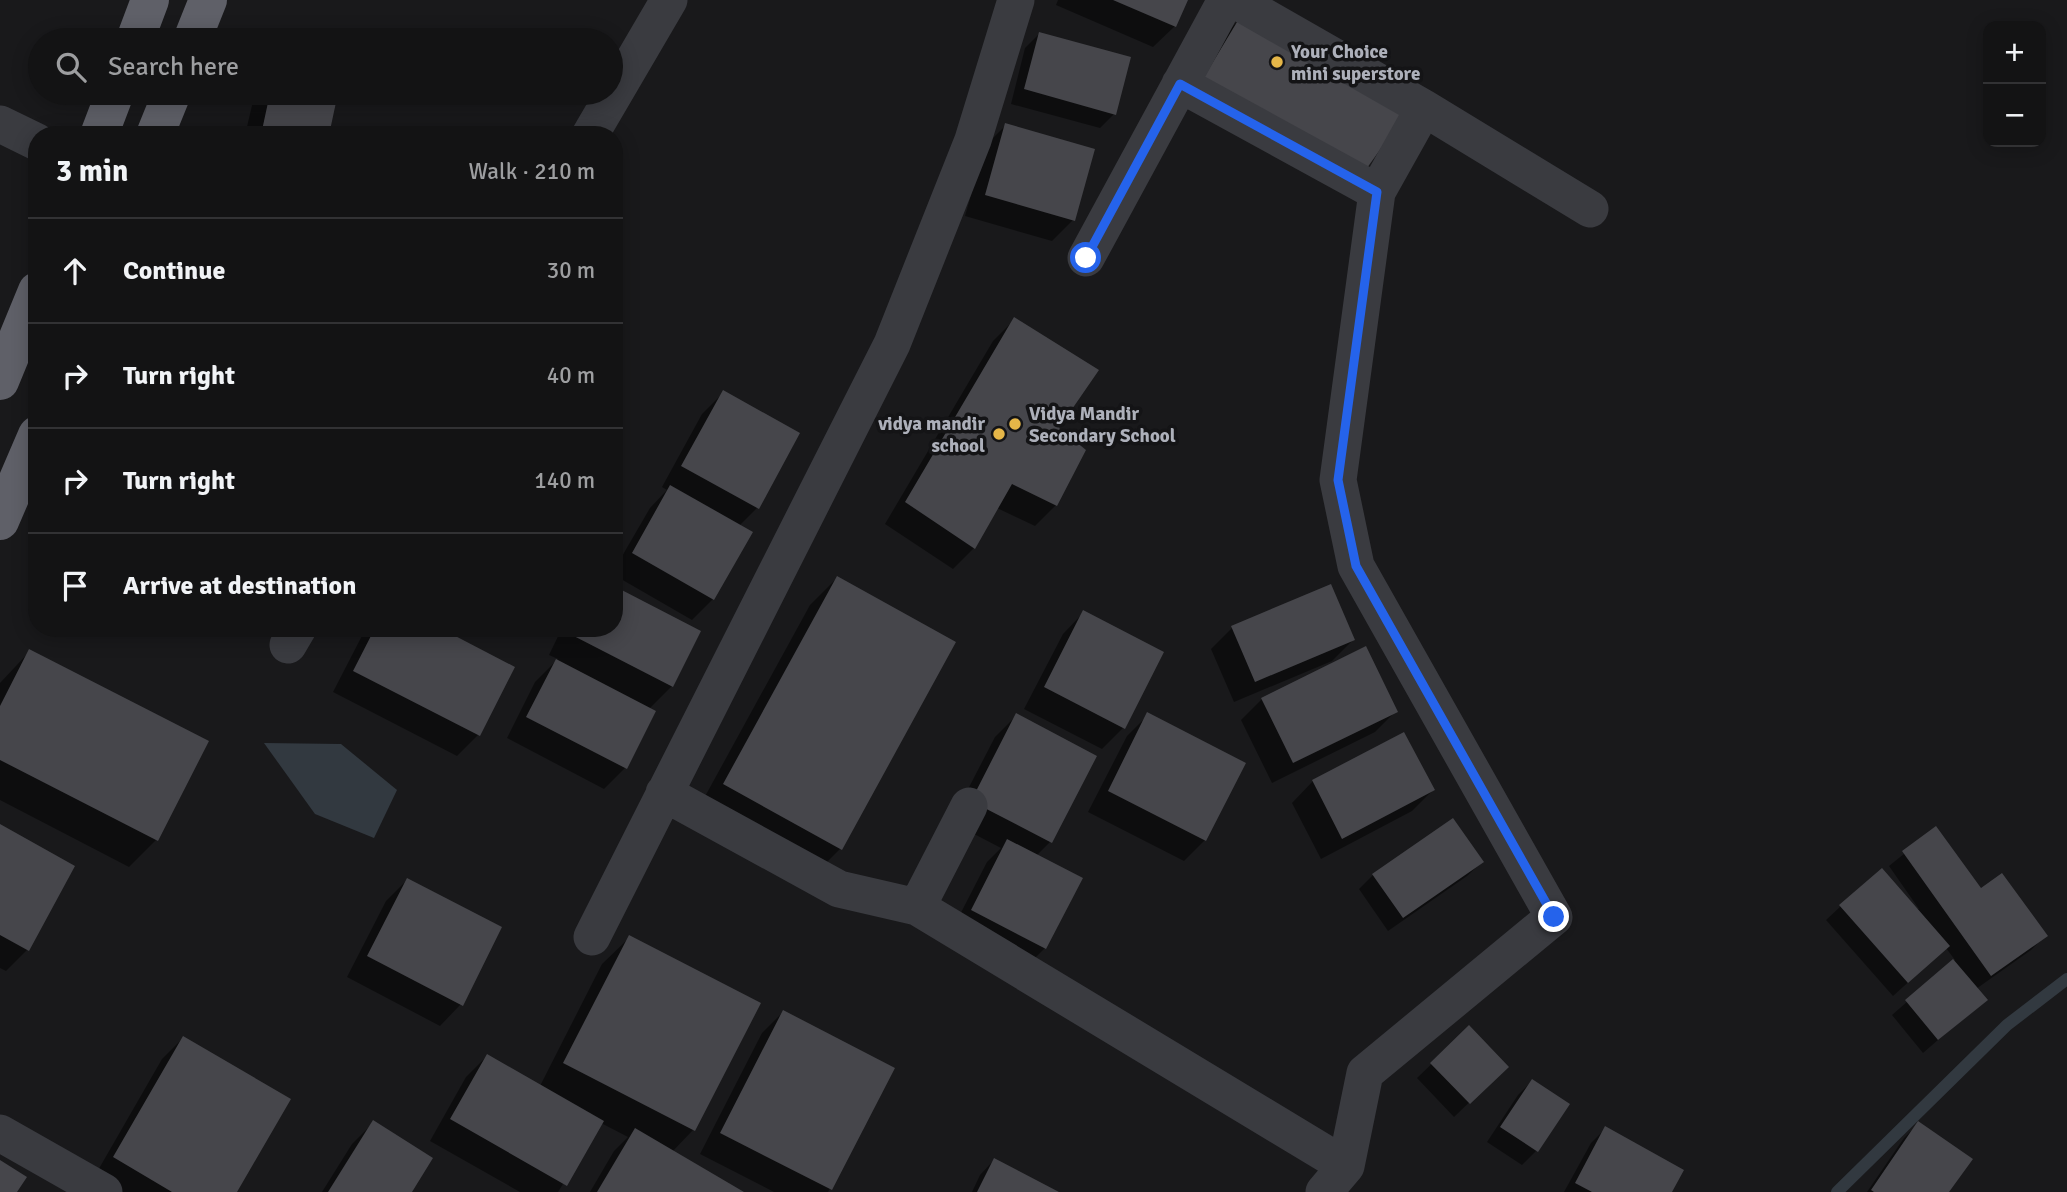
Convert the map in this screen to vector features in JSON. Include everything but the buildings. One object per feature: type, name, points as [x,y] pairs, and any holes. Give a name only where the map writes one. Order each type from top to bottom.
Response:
[{"type":"highway","points":[[140,28],[150,0]]},
{"type":"highway","points":[[197,28],[208,0]]},
{"type":"highway","points":[[102,126],[110,105]]},
{"type":"highway","points":[[159,126],[167,105]]},
{"type":"highway","points":[[0,382],[28,312]]},
{"type":"highway","points":[[0,521],[28,456]]},
{"type":"street","points":[[623,79],[669,0]]},
{"type":"street","points":[[592,937],[892,344],[973,139],[1016,0]]},
{"type":"street","points":[[1086,258],[1226,0]]},
{"type":"street","points":[[1235,0],[1424,108],[1590,209]]},
{"type":"street","points":[[1180,84],[1377,192]]},
{"type":"street","points":[[595,126],[608,105]]},
{"type":"street","points":[[664,793],[839,889],[917,907],[1335,1179],[1365,1073],[1554,917],[1356,566],[1338,480],[1377,192],[1424,108]]},
{"type":"street","points":[[0,124],[28,138]]},
{"type":"street","points":[[917,907],[969,806]]},
{"type":"street","points":[[0,1133],[104,1192]]},
{"type":"shaded area","points":[[264,743],[341,744],[397,790],[374,838],[315,814]]},
{"type":"waterway","points":[[1837,1192],[2007,1025],[2067,979]]},
{"type":"place","name":"Your Choice mini superstore","points":[[1277,62]]},
{"type":"place","name":"Vidya Mandir Secondary School","points":[[1015,424]]},
{"type":"place","name":"vidya mandir school","points":[[999,434]]},
{"type":"route","points":[[1086,258],[1180,84],[1377,192],[1338,480],[1356,566],[1554,917]]}]
